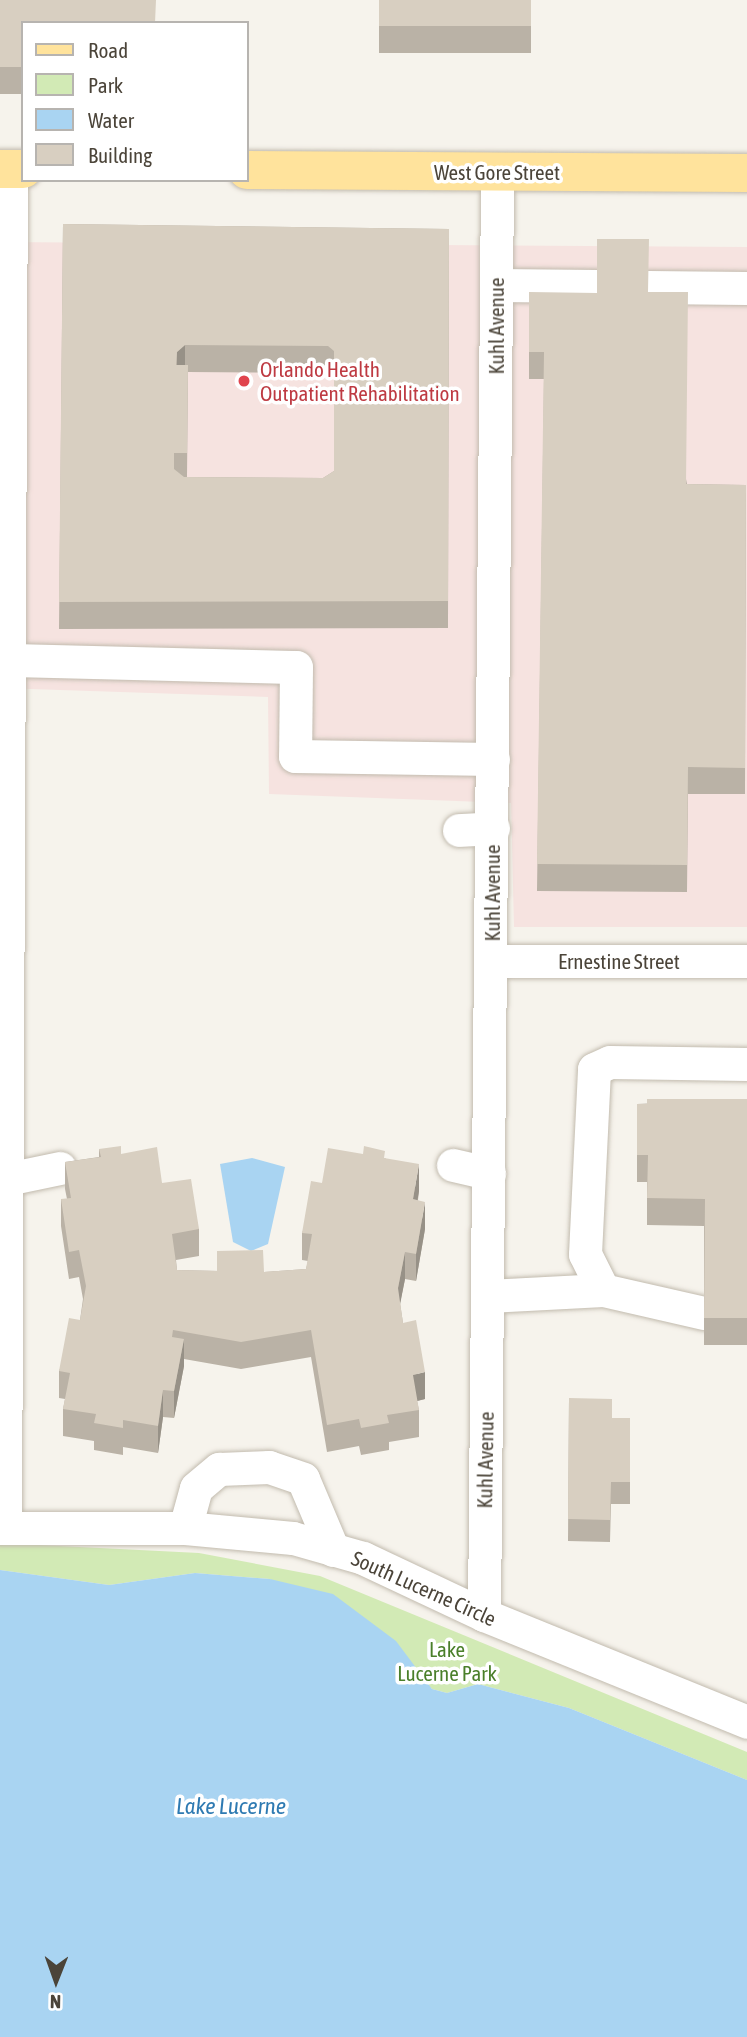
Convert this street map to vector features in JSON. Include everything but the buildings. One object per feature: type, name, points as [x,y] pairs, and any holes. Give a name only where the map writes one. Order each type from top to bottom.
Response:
[{"type":"main road","name":"West Gore Street","points":[[248,170],[747,173]]},
{"type":"street","points":[[3,1528],[7,1179],[4,1031],[9,660],[5,556],[11,169]]},
{"type":"street","name":"Kuhl Avenue","points":[[484,1615],[494,759],[497,172]]},
{"type":"street","points":[[496,285],[597,286]]},
{"type":"street","points":[[649,287],[747,288]]},
{"type":"street","points":[[9,660],[296,667],[295,756],[494,759]]},
{"type":"street","points":[[459,830],[493,828]]},
{"type":"street","name":"Ernestine Street","points":[[492,961],[747,961]]},
{"type":"street","points":[[603,1290],[585,1254],[594,1069],[610,1062],[747,1064]]},
{"type":"street","points":[[453,1165],[489,1173]]},
{"type":"street","points":[[7,1179],[60,1168]]},
{"type":"street","points":[[488,1296],[603,1290],[704,1313]]},
{"type":"street","points":[[186,1528],[196,1488],[219,1469],[269,1467],[303,1479],[333,1550]]},
{"type":"street","name":"South Lucerne Circle","points":[[3,1528],[186,1528],[293,1538],[363,1558],[484,1615],[747,1722]]},
{"type":"shaded area","points":[[0,242],[747,247],[747,927],[514,927],[511,803],[269,794],[268,697],[0,688]]},
{"type":"green space","name":"Lake Lucerne Park","points":[[0,1543],[199,1553],[320,1576],[747,1752],[747,1780],[569,1708],[478,1684],[447,1693],[432,1689],[418,1673],[270,1579],[195,1573],[109,1585],[0,1570]]},
{"type":"water","points":[[252,1158],[285,1167],[268,1244],[251,1251],[233,1242],[220,1164]]},
{"type":"water","name":"Lake Lucerne","points":[[0,1570],[109,1585],[195,1573],[270,1579],[333,1594],[396,1641],[432,1689],[447,1693],[478,1684],[569,1708],[747,1780],[747,2037],[0,2037]]},
{"type":"place","name":"Orlando Health Outpatient Rehabilitation","points":[[244,381]]}]
